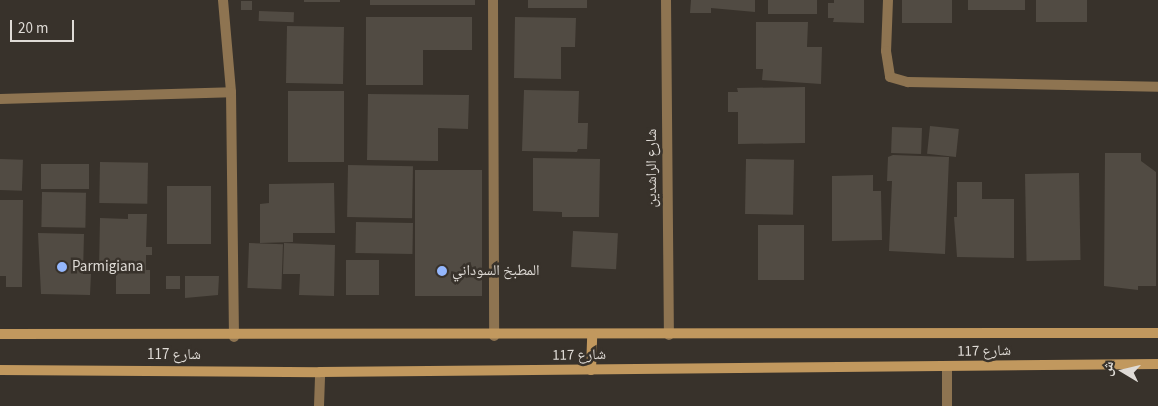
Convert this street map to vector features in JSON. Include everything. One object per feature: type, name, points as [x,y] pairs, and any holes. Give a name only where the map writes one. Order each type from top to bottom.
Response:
[{"type":"street","points":[[223,0],[231,92],[234,336]]},
{"type":"street","points":[[492,0],[494,336]]},
{"type":"street","name":"شارع الراشدين","points":[[666,0],[668,335]]},
{"type":"street","points":[[888,0],[886,51],[890,78],[908,82],[1158,87]]},
{"type":"street","points":[[0,99],[231,92]]},
{"type":"street","name":"شارع 117","points":[[0,334],[494,336],[1158,333]]},
{"type":"street","points":[[591,370],[592,335]]},
{"type":"street","name":"شارع 117","points":[[0,370],[320,372],[1158,364]]},
{"type":"street","points":[[947,366],[947,406]]},
{"type":"street","points":[[319,406],[320,372]]},
{"type":"building","points":[[304,0],[340,0],[340,2],[304,2]]},
{"type":"building","points":[[370,0],[475,0],[475,5],[370,5]]},
{"type":"building","points":[[528,0],[587,0],[587,8],[528,8]]},
{"type":"building","points":[[691,0],[755,0],[755,12],[711,8],[711,13],[690,13]]},
{"type":"building","points":[[768,0],[817,0],[817,14],[768,14]]},
{"type":"building","points":[[834,0],[864,0],[864,23],[833,22],[834,18],[828,18],[828,3],[834,3]]},
{"type":"building","points":[[902,0],[952,0],[952,23],[902,23]]},
{"type":"building","points":[[968,0],[1025,0],[1025,10],[968,10]]},
{"type":"building","points":[[1036,0],[1087,0],[1087,22],[1036,22]]},
{"type":"building","points":[[241,1],[252,1],[252,10],[241,10]]},
{"type":"building","points":[[259,11],[294,12],[294,22],[259,21]]},
{"type":"building","points":[[366,17],[472,17],[472,50],[423,50],[423,85],[366,85]]},
{"type":"building","points":[[515,17],[576,18],[575,47],[561,47],[561,79],[514,78]]},
{"type":"building","points":[[756,22],[808,22],[807,47],[822,47],[821,84],[762,80],[763,69],[756,69]]},
{"type":"building","points":[[287,26],[344,27],[343,84],[286,83]]},
{"type":"building","points":[[805,87],[805,143],[738,144],[738,112],[728,112],[728,92],[738,92],[737,88]]},
{"type":"building","points":[[524,90],[579,91],[578,123],[588,123],[587,149],[578,149],[577,152],[522,151]]},
{"type":"building","points":[[288,91],[344,91],[344,162],[288,162]]},
{"type":"building","points":[[368,94],[469,95],[468,129],[438,128],[438,161],[367,160]]},
{"type":"building","points":[[930,126],[959,129],[956,157],[927,154]]},
{"type":"building","points":[[892,127],[922,128],[921,154],[891,153]]},
{"type":"building","points":[[1105,153],[1141,153],[1141,161],[1156,172],[1156,286],[1138,286],[1138,290],[1104,286]]},
{"type":"building","points":[[893,155],[949,157],[945,254],[889,251],[892,181],[887,181],[888,157]]},
{"type":"building","points":[[533,158],[600,159],[599,217],[562,217],[562,212],[533,211]]},
{"type":"building","points":[[0,159],[23,160],[22,191],[0,190]]},
{"type":"building","points":[[746,159],[794,160],[793,215],[745,214]]},
{"type":"building","points":[[100,162],[148,163],[147,204],[99,203]]},
{"type":"building","points":[[41,164],[89,164],[89,189],[41,189]]},
{"type":"building","points":[[348,165],[413,166],[412,218],[347,217]]},
{"type":"building","points":[[415,170],[482,170],[482,296],[415,296]]},
{"type":"building","points":[[1079,173],[1081,260],[1027,261],[1025,174]]},
{"type":"building","points":[[873,175],[873,191],[881,191],[882,240],[832,241],[832,176]]},
{"type":"building","points":[[957,182],[982,182],[982,199],[1014,199],[1014,258],[957,257],[954,217],[957,217]]},
{"type":"building","points":[[334,183],[335,233],[293,233],[293,242],[260,243],[260,204],[269,203],[269,184]]},
{"type":"building","points":[[167,186],[211,186],[211,244],[167,244]]},
{"type":"building","points":[[42,192],[86,193],[85,228],[41,227]]},
{"type":"building","points":[[0,200],[23,200],[22,287],[6,287],[6,276],[0,276]]},
{"type":"building","points":[[128,214],[147,214],[146,247],[152,247],[152,255],[146,255],[146,270],[150,270],[150,294],[116,294],[116,270],[99,270],[100,218],[128,219]]},
{"type":"building","points":[[356,222],[413,223],[412,254],[355,253]]},
{"type":"building","points":[[758,225],[804,225],[804,280],[758,280]]},
{"type":"building","points":[[573,231],[618,233],[616,269],[571,267]]},
{"type":"building","name":"Parmigiana","points":[[38,233],[84,234],[83,274],[91,274],[90,295],[41,294]]},
{"type":"building","points":[[249,243],[283,244],[281,289],[247,288]]},
{"type":"building","points":[[284,243],[335,245],[334,296],[299,295],[300,274],[283,274]]},
{"type":"building","points":[[346,260],[379,260],[379,295],[346,295]]},
{"type":"building","points":[[166,276],[180,276],[180,289],[166,289]]},
{"type":"building","points":[[185,276],[219,276],[218,295],[185,298]]},
{"type":"place","name":"Parmigiana","points":[[62,267]]},
{"type":"place","name":"المطبخ السوداني","points":[[442,271]]}]
